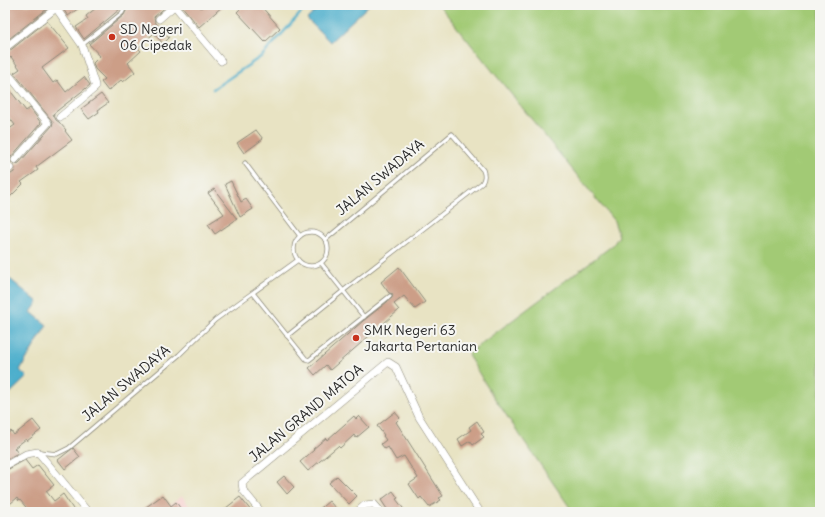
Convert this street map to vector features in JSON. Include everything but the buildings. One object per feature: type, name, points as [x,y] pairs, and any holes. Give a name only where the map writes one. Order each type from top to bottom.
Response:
[{"type":"street","points":[[159,19],[174,5],[221,61]]},
{"type":"street","points":[[5,48],[57,7],[82,45],[95,87],[60,117]]},
{"type":"street","points":[[5,70],[48,123],[15,160]]},
{"type":"street","name":"JALAN GRAND MATOA","points":[[261,512],[243,490],[242,483],[388,362],[396,367],[419,417],[480,512]]},
{"type":"street","points":[[38,452],[88,512]]},
{"type":"street","name":"JALAN SWADAYA","points":[[5,466],[26,454],[38,452]]},
{"type":"street","points":[[358,512],[365,506],[374,504],[381,512]]},
{"type":"lane","points":[[82,45],[122,13],[124,8],[122,5]]},
{"type":"lane","name":"JALAN SWADAYA","points":[[325,240],[452,134],[483,170],[485,179],[482,183],[343,291]]},
{"type":"lane","points":[[245,163],[300,236]]},
{"type":"lane","points":[[314,232],[325,240],[328,246],[328,252],[326,258],[321,263],[309,266],[298,260],[294,248],[296,241],[300,236],[314,232]]},
{"type":"lane","name":"JALAN SWADAYA","points":[[38,452],[57,454],[69,448],[179,355],[215,320],[298,260]]},
{"type":"lane","points":[[321,263],[364,317]]},
{"type":"lane","points":[[287,336],[343,291]]},
{"type":"lane","points":[[252,293],[306,359],[309,360],[390,296]]},
{"type":"shaded area","points":[[182,496],[194,512],[161,512]]},
{"type":"green space","points":[[439,5],[820,5],[820,512],[573,512],[491,393],[468,355],[613,245],[619,236],[614,221]]},
{"type":"water","points":[[322,5],[369,5],[330,42],[307,19]]},
{"type":"water","points":[[5,275],[38,302],[31,312],[47,325],[20,370],[27,377],[5,398]]},
{"type":"waterway","points":[[213,89],[262,56],[308,5]]},
{"type":"place","name":"SD Negeri 06 Cipedak","points":[[112,37]]},
{"type":"place","name":"SMK Negeri 63 Jakarta Pertanian","points":[[356,338]]}]
